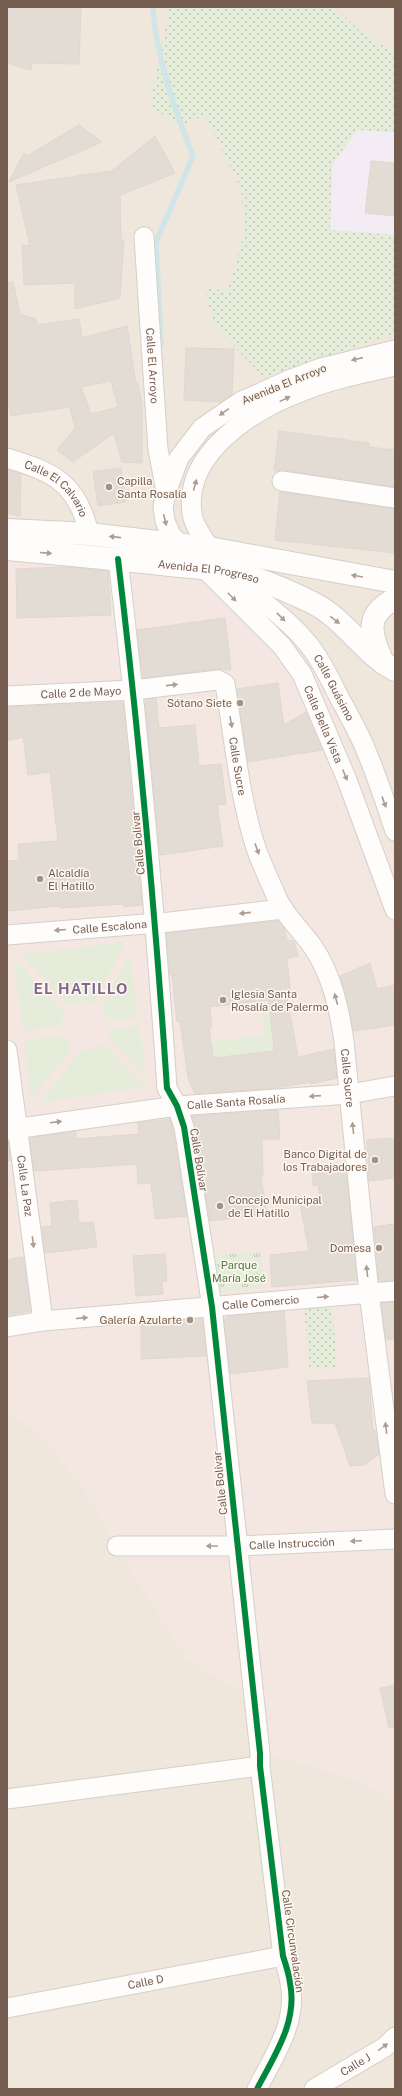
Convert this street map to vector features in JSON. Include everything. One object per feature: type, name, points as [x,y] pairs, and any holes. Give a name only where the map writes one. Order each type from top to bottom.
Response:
[{"type":"street","name":"Calle El Arroyo","points":[[144,237],[158,449],[166,493]]},
{"type":"street","name":"Avenida El Arroyo","points":[[204,569],[171,535],[165,521],[163,507],[166,493],[179,458],[202,428],[240,402],[321,368],[395,350]]},
{"type":"street","name":"Avenida El Arroyo","points":[[231,572],[209,548],[194,520],[192,496],[205,459],[223,438],[266,408],[302,391],[333,381],[395,366]]},
{"type":"street","name":"Calle El Calvario","points":[[7,458],[48,472],[66,484],[80,507],[89,534]]},
{"type":"street","points":[[282,481],[395,498]]},
{"type":"street","name":"Avenida El Progreso","points":[[7,530],[89,534],[181,544],[395,582]]},
{"type":"street","name":"Avenida El Progreso","points":[[7,549],[118,559],[231,572],[265,582],[315,604],[343,626],[361,645],[389,667]]},
{"type":"street","name":"Calle Bolívar","points":[[118,559],[133,690],[155,922],[167,1088],[177,1106],[184,1127],[212,1307],[260,1745],[260,1766]]},
{"type":"street","name":"Calle Bella Vista","points":[[204,569],[282,646],[302,674],[344,774],[395,910]]},
{"type":"street","name":"Calle Guásimo","points":[[231,572],[294,630],[310,646],[321,662],[362,741],[395,831]]},
{"type":"street","points":[[389,667],[371,631],[378,611],[395,599]]},
{"type":"street","name":"Calle 2 de Mayo","points":[[7,696],[133,690],[218,680],[225,684]]},
{"type":"street","name":"Calle Sucre","points":[[225,684],[246,811],[256,848],[278,900],[283,909],[314,948],[335,994],[344,1041],[369,1293],[395,1494]]},
{"type":"street","name":"Calle Escalona","points":[[7,935],[283,909]]},
{"type":"street","name":"Calle La Paz","points":[[7,1050],[12,1129],[43,1321]]},
{"type":"street","name":"Calle Santa Rosalía","points":[[12,1129],[177,1106],[349,1094],[395,1086]]},
{"type":"street","name":"Calle Comercio","points":[[7,1327],[43,1321],[395,1291]]},
{"type":"street","name":"Calle Instrucción","points":[[117,1546],[237,1546],[395,1539]]},
{"type":"street","points":[[7,1799],[260,1766]]},
{"type":"street","name":"Calle Circunvalación","points":[[257,2089],[279,2049],[290,2014],[290,1984],[283,1956],[260,1766]]},
{"type":"street","name":"Calle D","points":[[7,2008],[283,1956]]},
{"type":"street","name":"Calle J","points":[[314,2089],[385,2047],[395,2037]]},
{"type":"shaded area","points":[[7,7],[395,7],[395,863],[328,691],[7,556]]},
{"type":"shaded area","points":[[357,130],[395,132],[395,235],[330,230],[332,165]]},
{"type":"shaded area","points":[[7,556],[225,573],[292,635],[328,691],[395,863],[395,1801],[357,1781],[270,1753],[263,1687],[235,1688],[187,1659],[123,1557],[84,1489],[47,1442],[7,1409]]},
{"type":"shaded area","points":[[7,1409],[47,1442],[84,1489],[123,1557],[187,1659],[235,1688],[263,1687],[270,1753],[357,1781],[395,1801],[395,2089],[7,2089]]},
{"type":"green space","points":[[149,7],[334,7],[364,35],[395,53],[395,132],[357,130],[332,165],[330,230],[395,235],[395,334],[264,378],[213,323],[205,288],[227,291],[245,232],[241,188],[205,115],[180,126],[150,106],[169,10]]},
{"type":"green space","points":[[125,942],[94,1003],[86,1001],[70,1006],[20,955]]},
{"type":"green space","points":[[130,953],[138,1018],[110,1021],[101,1007]]},
{"type":"green space","points":[[14,959],[64,1012],[60,1027],[23,1031]]},
{"type":"green space","points":[[289,1004],[290,1018],[271,1021],[274,1051],[213,1058],[211,1042],[264,1035],[261,1008]]},
{"type":"green space","points":[[139,1026],[147,1078],[108,1037],[110,1029]]},
{"type":"green space","points":[[61,1036],[72,1048],[31,1100],[24,1040]]},
{"type":"green space","points":[[103,1044],[145,1087],[40,1103],[80,1051],[89,1051]]},
{"type":"green space","name":"Parque María José","points":[[261,1252],[264,1288],[217,1292],[215,1255]]},
{"type":"green space","points":[[332,1302],[337,1367],[309,1369],[304,1304]]},
{"type":"building","points":[[7,7],[81,7],[79,64],[32,63],[31,70],[7,63]]},
{"type":"building","points":[[79,125],[102,142],[9,182],[24,153],[27,156]]},
{"type":"building","points":[[155,136],[175,173],[120,195],[121,241],[124,240],[120,298],[75,309],[75,283],[24,285],[22,245],[30,246],[16,185],[112,171]]},
{"type":"building","points":[[371,161],[395,163],[395,216],[365,213]]},
{"type":"building","points":[[13,282],[20,314],[36,319],[37,325],[79,319],[82,338],[127,326],[136,384],[138,383],[142,405],[142,463],[122,462],[114,433],[73,462],[57,450],[75,428],[70,407],[11,416],[7,396],[7,283]],"holes":[[[111,381],[118,407],[91,414],[81,387]]]},
{"type":"building","points":[[186,348],[234,349],[232,394],[221,402],[184,400]]},
{"type":"building","points":[[279,431],[369,443],[369,447],[395,450],[395,487],[284,470],[274,471]]},
{"type":"building","name":"Capilla Santa Rosalía","points":[[121,468],[126,502],[98,506],[93,472]]},
{"type":"building","points":[[7,470],[21,474],[20,516],[7,513]]},
{"type":"building","points":[[280,492],[395,509],[395,553],[275,540]]},
{"type":"building","points":[[66,567],[108,571],[111,615],[17,618],[16,569]]},
{"type":"building","points":[[225,618],[231,670],[217,669],[143,678],[137,630]]},
{"type":"building","points":[[278,683],[284,725],[306,712],[322,750],[248,762],[237,689]]},
{"type":"building","points":[[156,698],[159,728],[195,725],[199,766],[221,764],[226,804],[217,805],[223,846],[160,855],[145,700]]},
{"type":"building","points":[[123,702],[142,905],[124,907],[124,904],[60,908],[60,906],[7,911],[7,861],[19,860],[18,844],[58,841],[50,772],[28,775],[23,737],[7,741],[7,707]]},
{"type":"building","points":[[278,921],[284,928],[287,940],[294,941],[298,956],[287,958],[291,998],[287,998],[298,1057],[334,1049],[337,1078],[311,1084],[311,1082],[276,1088],[195,1094],[188,1078],[180,1021],[177,1022],[166,933]],"holes":[[[269,1000],[274,1051],[213,1058],[209,1027],[212,1027],[210,1007]]]},
{"type":"building","points":[[370,963],[377,989],[395,985],[395,1025],[354,1031],[340,976]]},
{"type":"building","points":[[278,1110],[280,1139],[262,1139],[263,1176],[261,1177],[267,1214],[210,1221],[192,1116]]},
{"type":"building","points":[[170,1119],[187,1216],[155,1219],[151,1183],[138,1184],[137,1164],[34,1171],[30,1138],[76,1131],[76,1139],[139,1134],[138,1123]]},
{"type":"building","points":[[395,1138],[395,1178],[369,1181],[367,1140]]},
{"type":"building","points":[[7,1141],[11,1160],[7,1161]]},
{"type":"building","points":[[346,1169],[357,1280],[272,1287],[270,1255],[309,1251],[300,1204],[320,1202],[318,1185],[313,1186],[312,1174]]},
{"type":"building","points":[[77,1200],[79,1223],[93,1222],[97,1247],[45,1253],[42,1227],[52,1226],[50,1203]]},
{"type":"building","points":[[395,1224],[395,1280],[379,1281],[374,1227]]},
{"type":"building","points":[[165,1254],[167,1281],[162,1281],[163,1294],[136,1296],[133,1256]]},
{"type":"building","points":[[23,1257],[31,1311],[7,1315],[7,1260]]},
{"type":"building","points":[[395,1302],[395,1339],[386,1340],[381,1303]]},
{"type":"building","points":[[284,1311],[288,1367],[230,1374],[224,1320],[228,1316]]},
{"type":"building","points":[[202,1318],[206,1356],[141,1359],[141,1324]]},
{"type":"building","points":[[369,1378],[373,1431],[375,1430],[379,1454],[364,1465],[350,1466],[335,1423],[312,1423],[307,1381]]},
{"type":"building","points":[[395,1685],[395,1727],[389,1728],[380,1688]]},
{"type":"waterway","points":[[153,7],[158,45],[167,83],[193,156],[156,242],[161,345]]},
{"type":"cycle path","points":[[118,559],[146,823],[167,1088],[177,1106],[184,1127],[212,1307],[260,1753],[260,1766],[283,1956],[289,1976],[292,1997],[288,2025],[277,2051],[257,2089]]},
{"type":"place","name":"Capilla Santa Rosalía","points":[[109,487]]},
{"type":"place","name":"Sótano Siete","points":[[240,703]]},
{"type":"place","name":"Alcaldía El Hatillo","points":[[40,879]]},
{"type":"place","name":"Iglesia Santa Rosalía de Palermo","points":[[223,1000]]},
{"type":"place","name":"Banco Digital de los Trabajadores","points":[[375,1160]]},
{"type":"place","name":"Concejo Municipal de El Hatillo","points":[[220,1206]]},
{"type":"place","name":"Domesa","points":[[379,1248]]},
{"type":"place","name":"Galería Azularte","points":[[190,1320]]},
{"type":"district","name":"EL HATILLO","points":[[81,988]]}]
